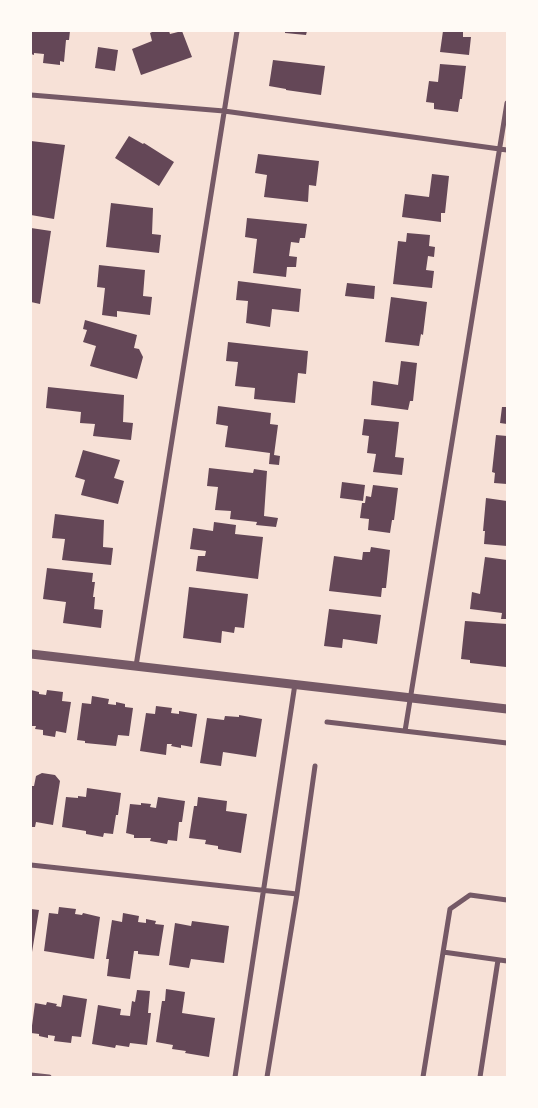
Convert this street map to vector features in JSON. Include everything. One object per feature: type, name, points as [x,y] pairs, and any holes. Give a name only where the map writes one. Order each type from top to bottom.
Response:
[{"type":"street","points":[[136,666],[236,31]]},
{"type":"street","points":[[31,95],[224,111],[507,150]]},
{"type":"street","points":[[406,731],[507,103]]},
{"type":"street","points":[[31,654],[507,709]]},
{"type":"street","points":[[235,1077],[295,684]]},
{"type":"street","points":[[327,722],[507,743]]},
{"type":"street","points":[[267,1077],[297,894],[315,766]]},
{"type":"street","points":[[31,865],[297,894]]},
{"type":"street","points":[[423,1077],[450,909],[470,895],[507,900]]},
{"type":"street","points":[[443,952],[507,961]]},
{"type":"street","points":[[480,1077],[498,960]]},
{"type":"street","points":[[31,1075],[49,1077]]},
{"type":"building","points":[[31,31],[70,31],[69,40],[66,40],[64,62],[60,61],[60,65],[43,63],[44,54],[31,54]]},
{"type":"building","points":[[154,31],[169,31],[170,34],[182,31],[192,57],[141,75],[132,49],[152,41],[150,33]]},
{"type":"building","points":[[285,31],[307,31],[306,35],[285,33]]},
{"type":"building","points":[[443,31],[463,31],[463,37],[471,37],[469,55],[440,52]]},
{"type":"building","points":[[98,47],[118,50],[115,71],[95,68]]},
{"type":"building","points":[[273,60],[325,66],[321,95],[269,86]]},
{"type":"building","points":[[440,64],[466,66],[462,99],[460,99],[458,112],[434,109],[434,103],[426,102],[429,81],[438,82]]},
{"type":"building","points":[[129,136],[174,162],[159,186],[115,158]]},
{"type":"building","points":[[31,141],[65,145],[54,219],[31,215]]},
{"type":"building","points":[[258,154],[319,161],[316,186],[309,185],[308,202],[264,197],[267,175],[255,173]]},
{"type":"building","points":[[432,174],[449,176],[445,213],[441,213],[441,222],[402,217],[405,194],[429,197]]},
{"type":"building","points":[[111,203],[153,208],[152,234],[161,235],[159,253],[106,247]]},
{"type":"building","points":[[247,218],[307,224],[305,238],[300,238],[299,243],[291,242],[289,256],[297,257],[296,267],[287,267],[286,277],[253,273],[257,239],[245,237]]},
{"type":"building","points":[[31,228],[51,231],[40,304],[31,302]]},
{"type":"building","points":[[407,233],[430,235],[429,246],[435,247],[434,257],[428,256],[426,270],[434,271],[432,288],[393,284],[398,241],[406,242]]},
{"type":"building","points":[[99,265],[145,270],[143,296],[152,297],[150,315],[117,311],[117,317],[102,315],[105,288],[97,287]]},
{"type":"building","points":[[238,281],[301,289],[299,312],[272,309],[270,327],[246,323],[248,301],[236,300]]},
{"type":"building","points":[[347,283],[375,286],[374,299],[345,296]]},
{"type":"building","points":[[391,297],[427,302],[423,335],[421,334],[419,346],[385,342]]},
{"type":"building","points":[[85,320],[137,335],[134,348],[139,349],[143,357],[137,379],[90,366],[96,346],[83,342],[87,330],[83,329]]},
{"type":"building","points":[[228,342],[308,351],[306,374],[298,373],[295,403],[254,399],[255,388],[235,386],[238,362],[226,361]]},
{"type":"building","points":[[401,361],[417,363],[413,401],[410,401],[408,410],[371,405],[373,381],[398,385]]},
{"type":"building","points":[[48,387],[124,395],[123,422],[133,423],[131,440],[93,436],[95,424],[80,423],[81,412],[46,408]]},
{"type":"building","points":[[218,406],[271,413],[270,424],[278,425],[274,455],[280,456],[279,465],[269,464],[270,453],[225,447],[228,426],[216,424]]},
{"type":"building","points":[[502,407],[507,407],[507,424],[500,423]]},
{"type":"building","points":[[364,419],[399,422],[395,457],[404,458],[402,475],[373,472],[376,454],[367,453],[369,436],[362,435]]},
{"type":"building","points":[[496,435],[507,436],[507,484],[494,483],[495,473],[492,472]]},
{"type":"building","points":[[83,450],[120,460],[114,478],[124,481],[118,504],[81,495],[85,480],[75,477]]},
{"type":"building","points":[[209,468],[253,473],[254,469],[267,471],[264,516],[278,518],[276,527],[256,525],[257,522],[230,519],[231,511],[215,510],[218,487],[207,486]]},
{"type":"building","points":[[342,482],[365,485],[363,501],[340,498]]},
{"type":"building","points":[[373,485],[398,488],[394,520],[392,520],[390,533],[368,530],[369,519],[360,518],[362,503],[365,503],[366,496],[371,497]]},
{"type":"building","points":[[486,498],[507,501],[507,546],[484,544],[485,531],[483,531]]},
{"type":"building","points":[[55,514],[104,520],[103,547],[113,548],[111,565],[62,560],[65,539],[52,538]]},
{"type":"building","points":[[214,522],[236,525],[235,534],[263,537],[258,579],[196,571],[198,556],[205,556],[206,551],[190,549],[193,528],[213,531]]},
{"type":"building","points":[[371,547],[390,550],[386,588],[382,588],[381,597],[329,591],[334,556],[362,560],[363,552],[370,552]]},
{"type":"building","points":[[485,557],[507,560],[507,619],[501,619],[502,613],[470,609],[472,592],[480,594]]},
{"type":"building","points":[[47,568],[93,573],[92,582],[95,582],[94,609],[103,610],[101,628],[63,623],[66,602],[43,599]]},
{"type":"building","points":[[189,587],[248,594],[244,628],[235,627],[234,633],[222,631],[221,643],[183,638]]},
{"type":"building","points":[[329,609],[381,615],[377,644],[343,639],[342,648],[324,646]]},
{"type":"building","points":[[465,621],[507,624],[506,667],[470,663],[470,660],[461,659]]},
{"type":"building","points":[[31,690],[46,695],[47,690],[63,692],[62,701],[71,702],[66,733],[56,731],[55,737],[43,735],[43,730],[35,729],[36,726],[31,726]]},
{"type":"building","points":[[92,696],[109,699],[108,704],[116,705],[116,702],[125,704],[125,707],[133,708],[129,736],[118,735],[116,746],[85,743],[85,741],[77,740],[82,703],[91,704]]},
{"type":"building","points":[[156,706],[172,708],[171,713],[179,714],[179,711],[197,714],[192,747],[181,745],[181,748],[167,744],[166,755],[140,751],[146,713],[155,714]]},
{"type":"building","points":[[239,715],[262,719],[256,757],[223,752],[221,766],[200,763],[207,718],[224,720],[225,716],[239,717]]},
{"type":"building","points":[[42,773],[55,775],[60,781],[53,825],[36,822],[35,827],[31,827],[31,786],[34,786],[36,776]]},
{"type":"building","points":[[87,788],[121,793],[113,834],[104,833],[103,837],[86,834],[86,831],[62,827],[66,797],[86,797]]},
{"type":"building","points":[[158,797],[185,801],[182,822],[179,822],[177,841],[168,840],[167,844],[150,841],[151,838],[134,838],[134,835],[126,833],[130,804],[151,804],[150,807],[156,808]]},
{"type":"building","points":[[198,797],[227,801],[226,811],[247,814],[241,853],[218,849],[218,846],[205,844],[206,840],[189,838],[194,806],[197,806]]},
{"type":"building","points":[[59,907],[76,909],[75,914],[82,915],[83,913],[100,917],[94,959],[44,951],[49,913],[58,914]]},
{"type":"building","points":[[31,909],[39,910],[32,952],[31,952]]},
{"type":"building","points":[[123,913],[139,916],[138,922],[146,923],[146,919],[156,921],[155,924],[164,925],[159,956],[138,954],[138,951],[134,951],[130,979],[107,976],[109,959],[106,959],[112,920],[122,922]]},
{"type":"building","points":[[192,921],[229,926],[224,963],[191,959],[189,968],[169,965],[175,923],[191,926]]},
{"type":"building","points":[[166,989],[185,992],[182,1013],[215,1018],[209,1057],[185,1053],[186,1051],[172,1049],[173,1045],[156,1042],[162,1001],[165,1001]]},
{"type":"building","points":[[137,990],[150,991],[148,1013],[151,1013],[147,1045],[130,1043],[129,1047],[116,1045],[115,1048],[92,1044],[98,1005],[121,1009],[120,1015],[130,1016],[132,1001],[135,1002]]},
{"type":"building","points":[[63,995],[87,999],[81,1037],[72,1036],[71,1043],[54,1041],[55,1036],[48,1035],[48,1038],[31,1033],[35,1003],[46,1005],[47,1002],[61,1007]]}]
